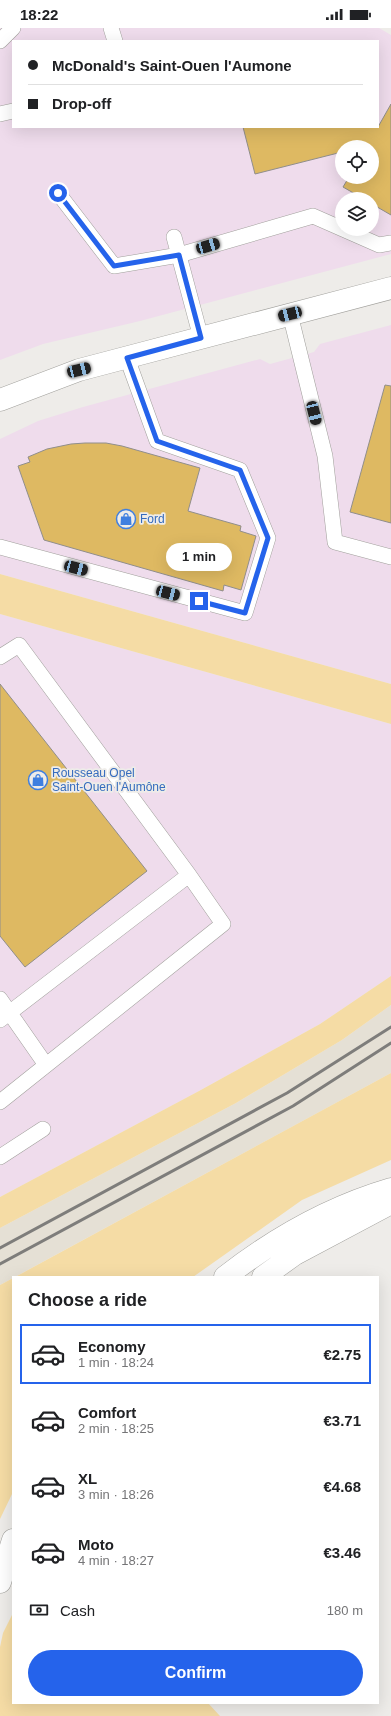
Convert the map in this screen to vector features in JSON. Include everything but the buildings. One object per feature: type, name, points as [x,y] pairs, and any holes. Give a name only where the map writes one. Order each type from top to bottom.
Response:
[{"type":"street","points":[[0,400],[79,370],[391,288]]},
{"type":"street","points":[[226,1276],[288,1233],[347,1204],[391,1189]]},
{"type":"street","points":[[263,1276],[295,1254],[391,1203]]},
{"type":"street","points":[[0,1581],[12,1543]]},
{"type":"street","points":[[0,1581],[12,1560]]},
{"type":"lane","points":[[0,41],[13,28]]},
{"type":"lane","points":[[111,28],[115,40]]},
{"type":"lane","points":[[0,114],[12,111]]},
{"type":"lane","points":[[58,193],[114,266],[179,255],[313,216],[379,245],[391,243]]},
{"type":"lane","points":[[174,237],[201,338]]},
{"type":"lane","points":[[290,314],[325,456],[335,542],[391,557]]},
{"type":"lane","points":[[0,547],[245,613],[268,538],[240,470],[157,441],[127,358]]},
{"type":"lane","points":[[0,656],[19,645],[189,875],[223,924],[0,1102]]},
{"type":"lane","points":[[5,1016],[189,875]]},
{"type":"lane","points":[[0,999],[5,1016],[46,1065]]},
{"type":"lane","points":[[0,1157],[43,1129]]},
{"type":"shaded area","points":[[0,28],[379,28],[391,35],[391,254],[140,321],[43,344],[0,360]]},
{"type":"shaded area","points":[[391,325],[391,684],[0,574],[0,439],[38,421],[83,407],[260,359],[270,364],[314,352],[320,344]]},
{"type":"shaded area","points":[[0,574],[391,684],[391,724],[0,614]]},
{"type":"shaded area","points":[[0,614],[391,724],[391,976],[320,1024],[199,1091],[0,1197]]},
{"type":"shaded area","points":[[391,976],[391,1005],[342,1040],[236,1103],[0,1228],[0,1197],[199,1091],[320,1024]]},
{"type":"shaded area","points":[[391,1005],[391,1073],[17,1276],[12,1276],[12,1278],[0,1285],[0,1228],[236,1103],[342,1040]]},
{"type":"shaded area","points":[[391,1073],[391,1160],[302,1200],[194,1276],[17,1276]]},
{"type":"shaded area","points":[[12,1279],[12,1494],[0,1519],[0,1285]]},
{"type":"shaded area","points":[[12,1615],[12,1704],[209,1704],[220,1716],[0,1716],[0,1647],[3,1633]]},
{"type":"railway","points":[[0,1248],[287,1093],[391,1027]]},
{"type":"railway","points":[[0,1264],[293,1106],[391,1043]]},
{"type":"place","name":"Ford","points":[[126,519]]},
{"type":"place","name":"Rousseau Opel Saint-Ouen l'Aumône","points":[[38,780]]},
{"type":"route","points":[[58,193],[114,266],[179,255],[201,338],[127,358],[157,441],[240,470],[268,538],[245,613],[199,601]]}]
